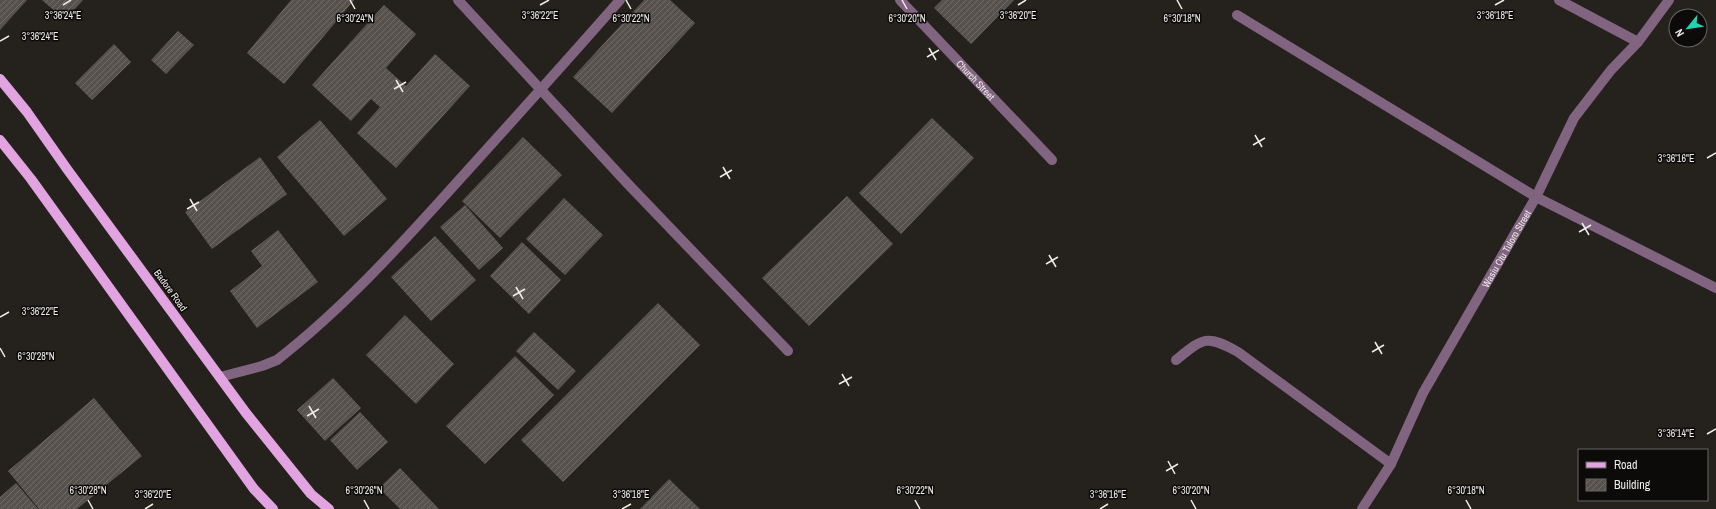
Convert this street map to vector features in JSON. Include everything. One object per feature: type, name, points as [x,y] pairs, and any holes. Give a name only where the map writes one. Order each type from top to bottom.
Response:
[{"type":"main road","name":"Badore Road","points":[[0,79],[27,112],[67,169],[220,377],[286,464],[311,494],[329,509]]},
{"type":"main road","points":[[0,140],[31,179],[254,489],[273,509]]},
{"type":"street","points":[[458,0],[627,182],[788,351]]},
{"type":"street","points":[[220,377],[262,366],[277,360],[361,284],[419,224],[542,89],[620,0]]},
{"type":"street","name":"Church Street","points":[[900,0],[1052,160]]},
{"type":"street","points":[[1559,0],[1638,42]]},
{"type":"street","name":"Wasiu Otu Tuloro Street","points":[[1362,509],[1391,464],[1423,393],[1536,197],[1574,118],[1611,70],[1638,42],[1668,0]]},
{"type":"street","points":[[1237,15],[1536,197],[1716,288]]},
{"type":"street","points":[[1176,360],[1196,344],[1207,339],[1221,342],[1238,352],[1391,464]]},
{"type":"building","points":[[0,0],[27,0],[0,30]]},
{"type":"building","points":[[42,0],[83,0],[65,20]]},
{"type":"building","points":[[291,0],[354,0],[284,84],[247,53]]},
{"type":"building","points":[[644,0],[670,0],[695,23],[612,113],[573,77]]},
{"type":"building","points":[[942,0],[1014,0],[971,44],[934,8]]},
{"type":"building","points":[[384,5],[416,34],[386,68],[406,86],[435,54],[470,86],[396,168],[357,133],[380,107],[371,99],[351,121],[312,85]]},
{"type":"building","points":[[178,31],[194,45],[166,74],[151,60]]},
{"type":"building","points":[[114,44],[131,62],[92,100],[75,83]]},
{"type":"building","points":[[932,118],[974,158],[901,234],[859,193]]},
{"type":"building","points":[[320,120],[387,199],[344,236],[277,157]]},
{"type":"building","points":[[523,137],[562,175],[500,238],[462,201]]},
{"type":"building","points":[[260,157],[287,194],[212,249],[185,212]]},
{"type":"building","points":[[847,196],[893,244],[809,326],[762,278]]},
{"type":"building","points":[[564,198],[603,235],[565,275],[526,239]]},
{"type":"building","points":[[465,205],[503,248],[479,270],[440,227]]},
{"type":"building","points":[[278,230],[318,282],[257,328],[230,291],[262,266],[251,251]]},
{"type":"building","points":[[435,236],[476,280],[431,321],[391,277]]},
{"type":"building","points":[[522,242],[561,280],[529,314],[490,276]]},
{"type":"building","points":[[658,303],[700,345],[563,482],[521,440]]},
{"type":"building","points":[[405,315],[454,364],[416,404],[366,355]]},
{"type":"building","points":[[534,332],[576,371],[558,390],[516,351]]},
{"type":"building","points":[[515,356],[554,395],[485,464],[446,426]]},
{"type":"building","points":[[333,378],[361,408],[325,441],[297,410]]},
{"type":"building","points":[[94,398],[142,456],[77,509],[39,509],[8,471]]},
{"type":"building","points":[[360,412],[388,442],[357,470],[330,440]]},
{"type":"building","points":[[400,468],[439,509],[400,509],[379,488]]},
{"type":"building","points":[[669,479],[700,509],[640,509]]},
{"type":"building","points":[[16,483],[38,509],[0,509],[0,497]]}]
